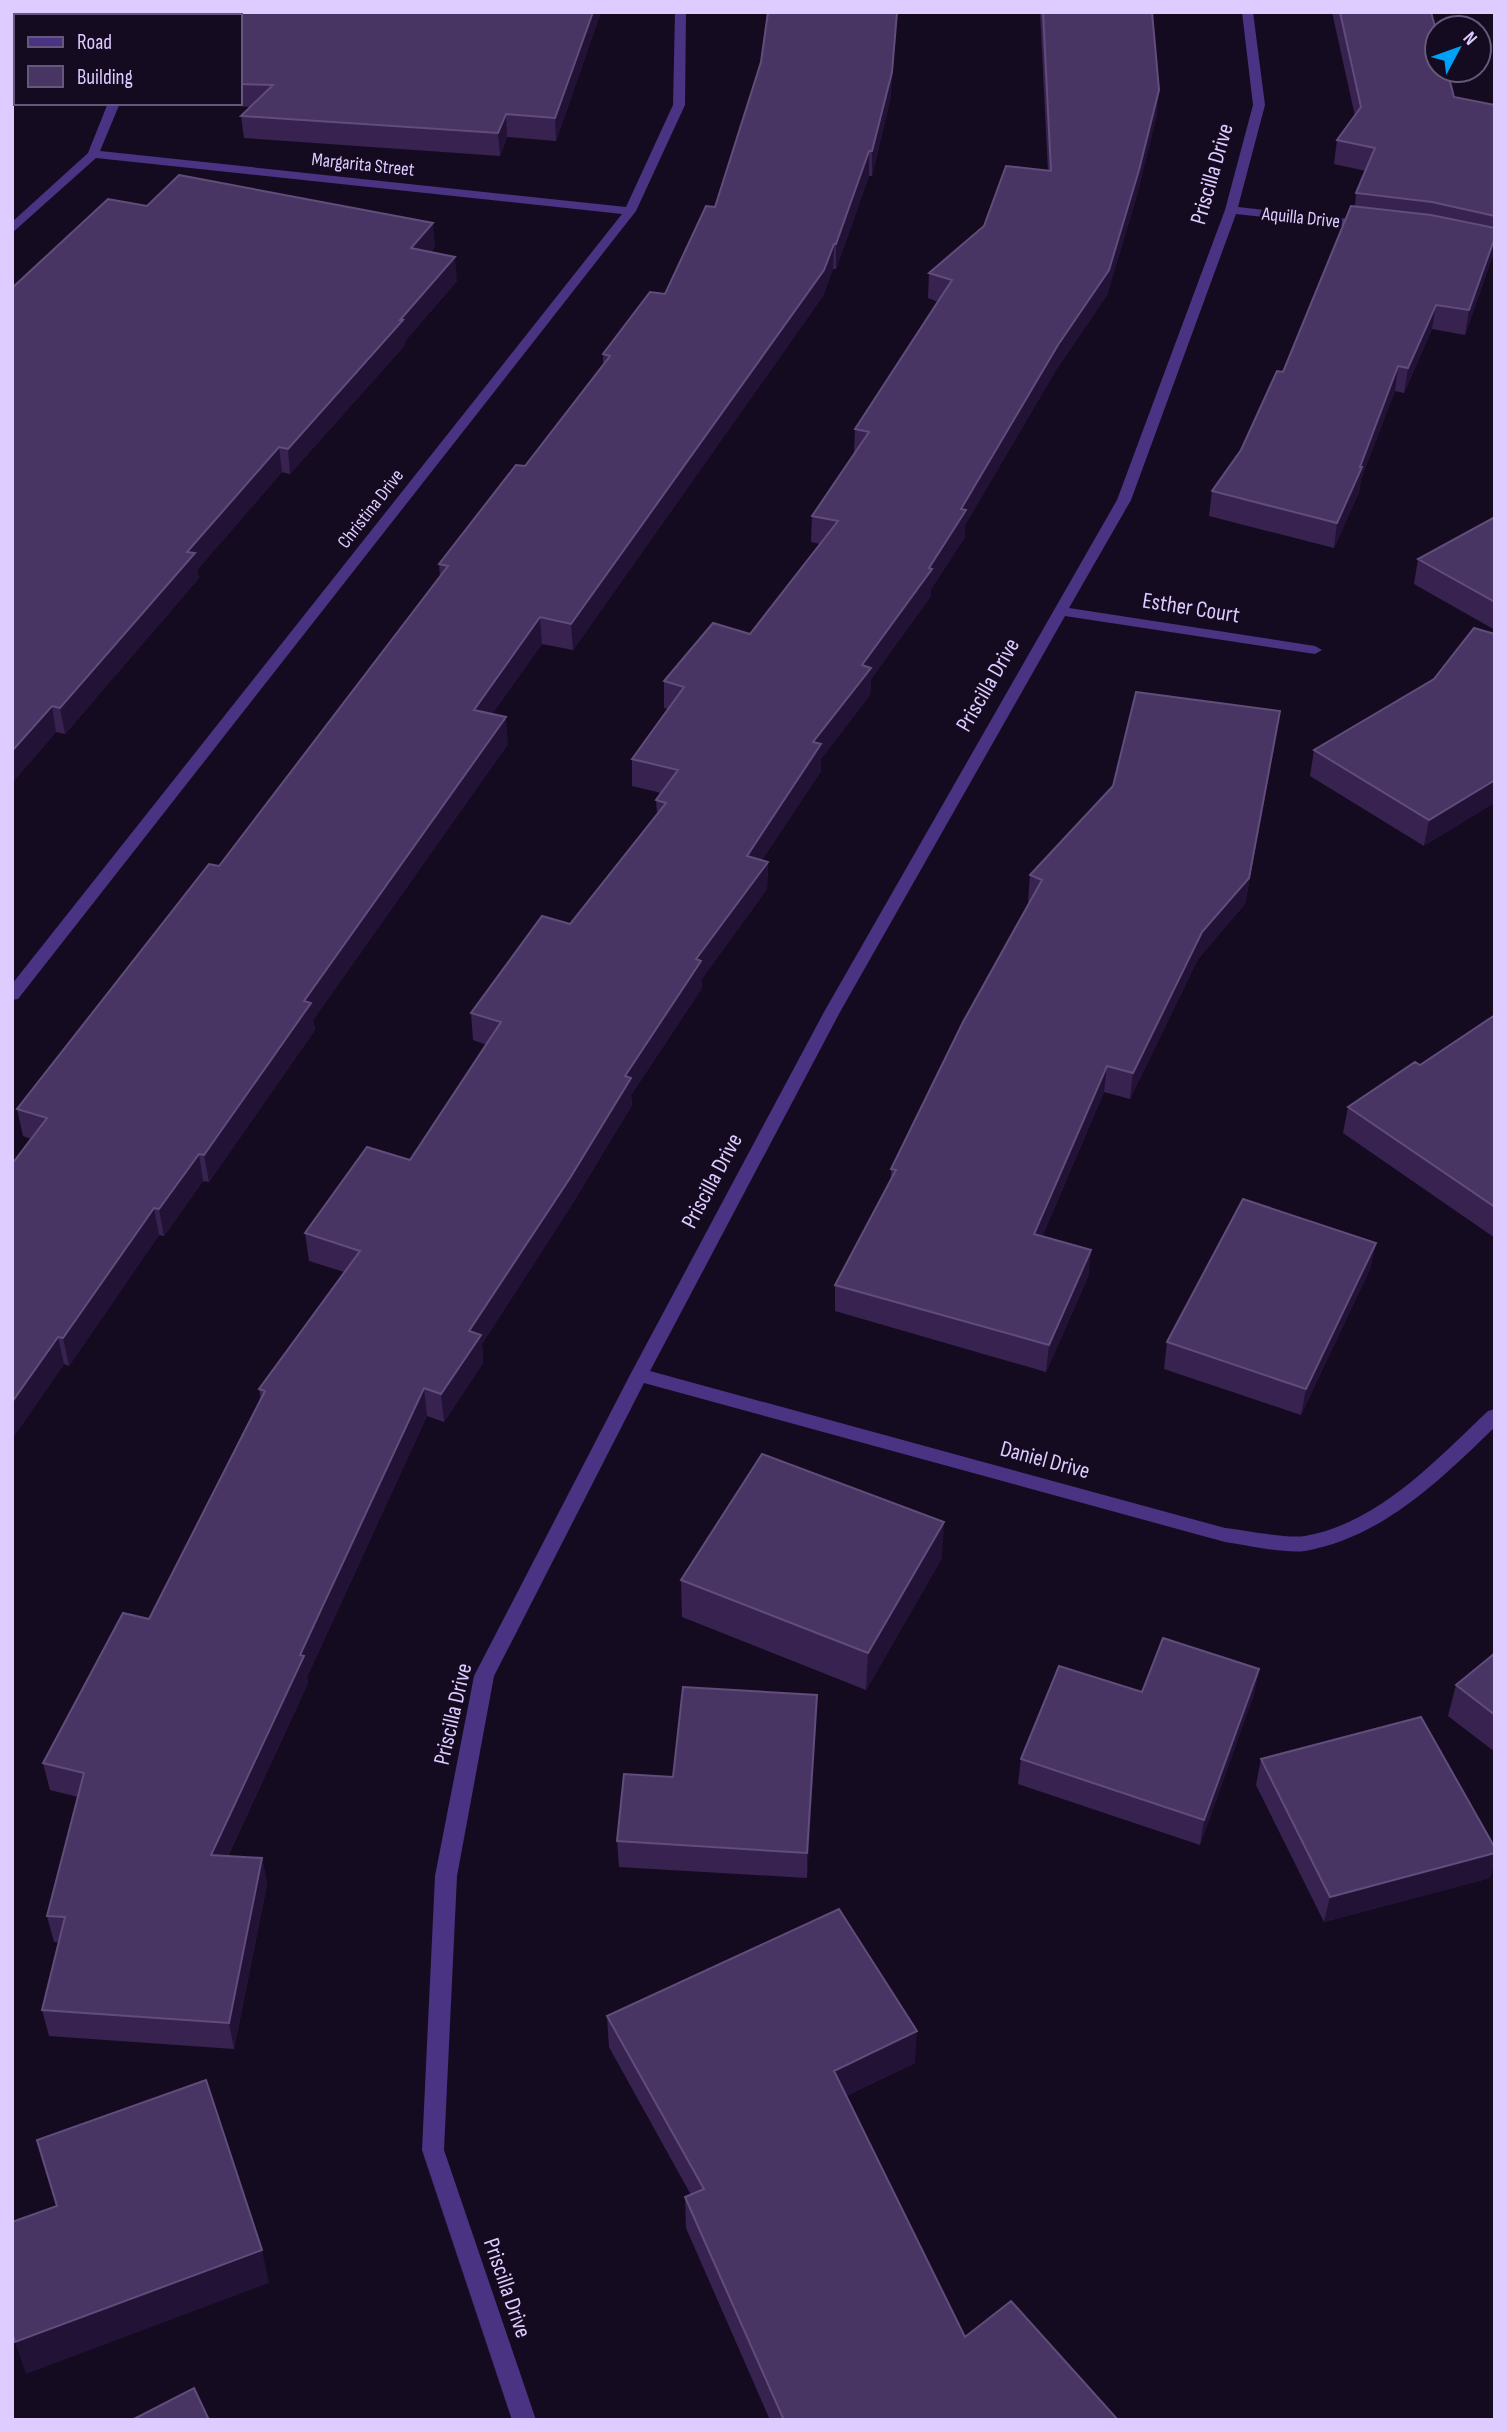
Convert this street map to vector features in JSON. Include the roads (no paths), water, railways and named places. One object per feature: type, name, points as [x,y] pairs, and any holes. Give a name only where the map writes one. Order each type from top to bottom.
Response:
[{"type":"street","name":"Christina Drive","points":[[12,995],[630,211],[679,105],[681,12]]},
{"type":"street","name":"Priscilla Drive","points":[[524,2420],[433,2150],[446,1876],[484,1676],[639,1375],[832,1012],[1124,500],[1231,210],[1259,105],[1247,12]]},
{"type":"street","points":[[12,229],[93,154],[113,105]]},
{"type":"street","name":"Margarita Street","points":[[93,154],[630,211]]},
{"type":"street","name":"Aquilla Drive","points":[[1231,210],[1376,226]]},
{"type":"street","name":"Esther Court","points":[[1061,611],[1315,650]]},
{"type":"street","name":"Daniel Drive","points":[[639,1375],[1225,1535],[1303,1544],[1365,1524],[1428,1479],[1495,1416]]}]
